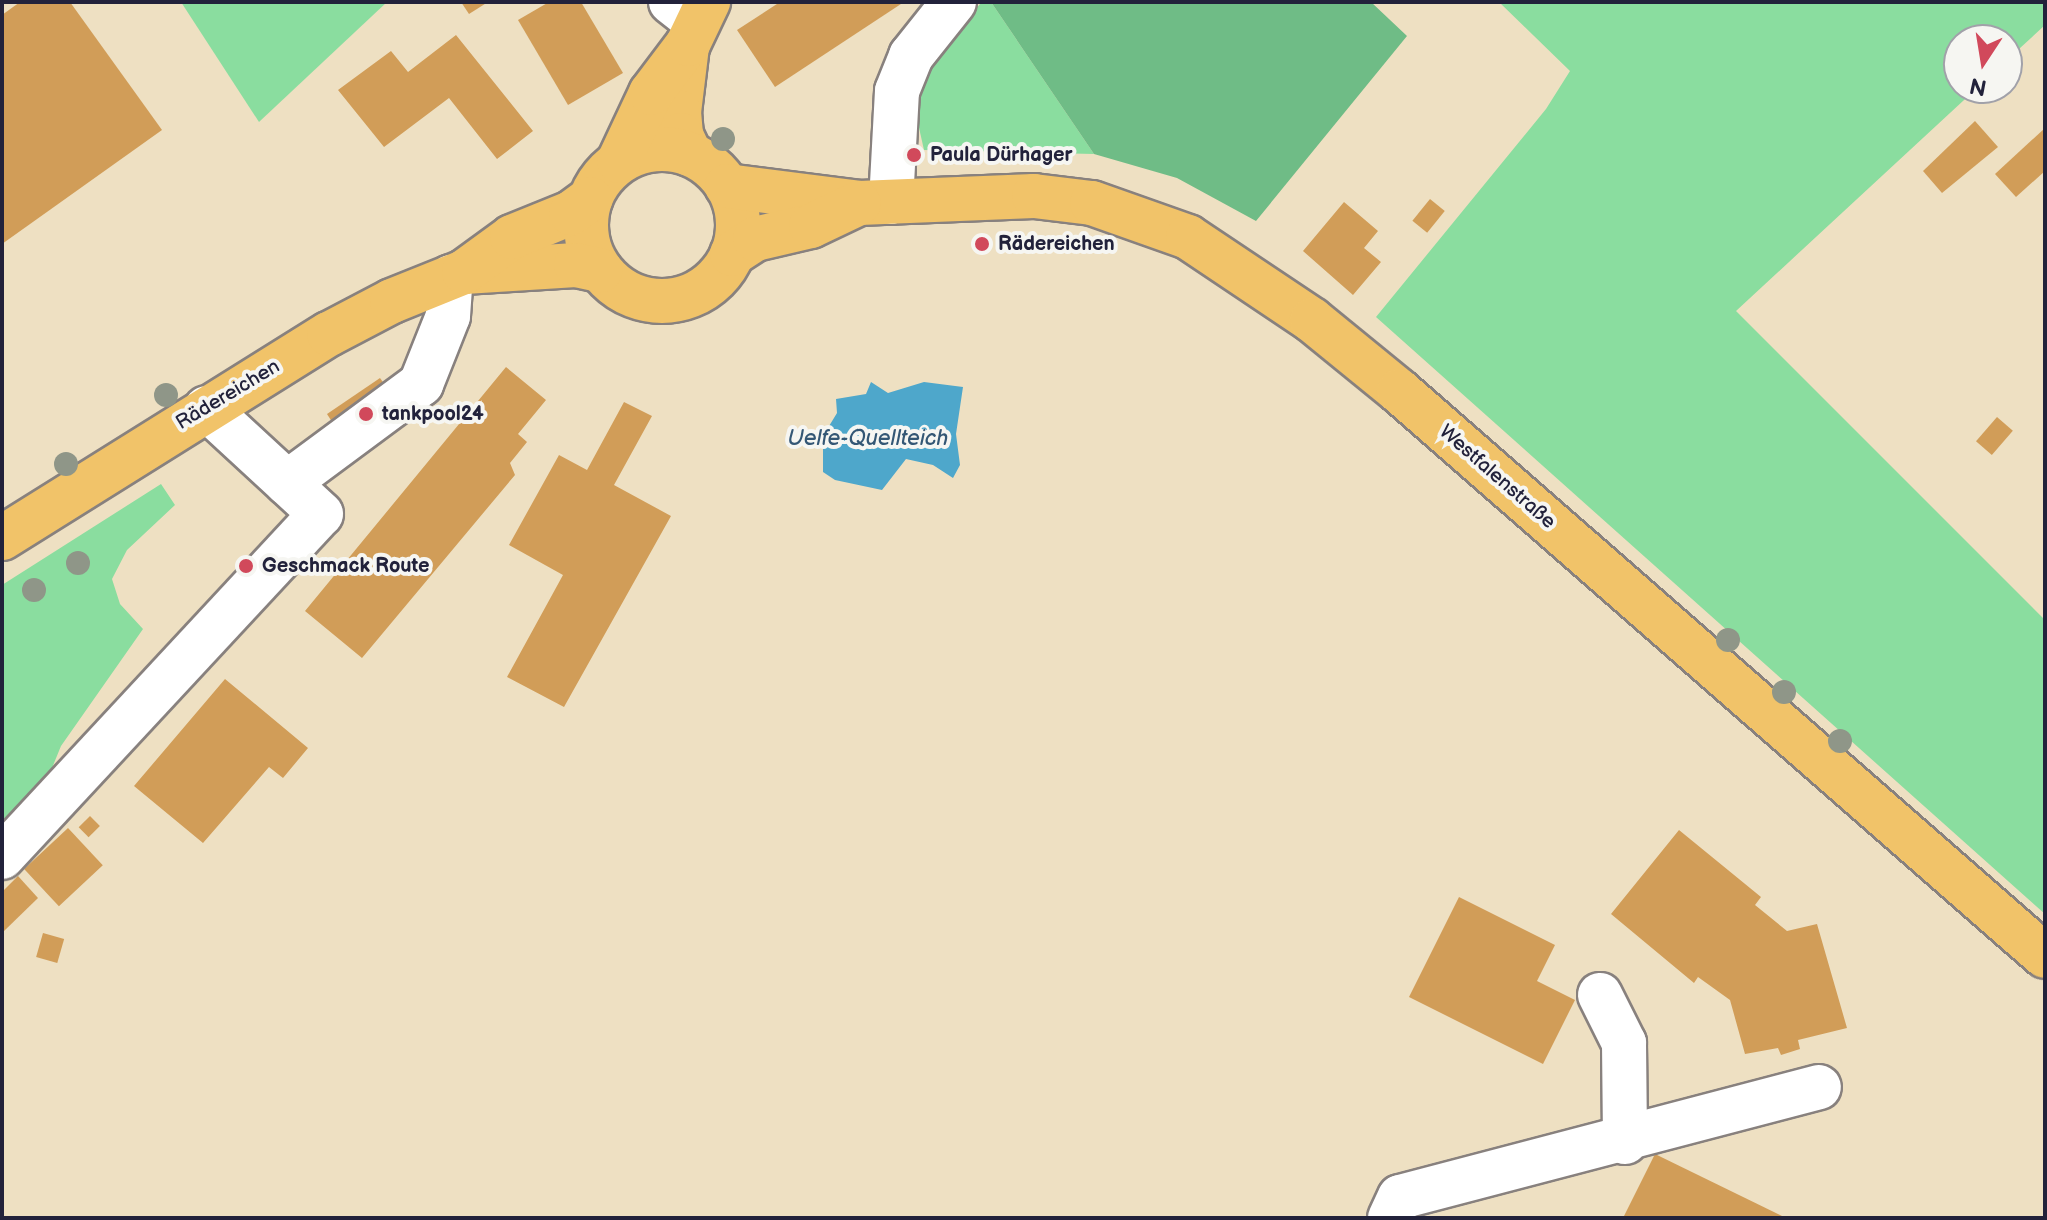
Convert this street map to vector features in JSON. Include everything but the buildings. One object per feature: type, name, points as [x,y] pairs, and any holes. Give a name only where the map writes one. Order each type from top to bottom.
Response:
[{"type":"main road","points":[[691,18],[679,112],[681,135],[690,154],[727,186],[738,220],[732,254],[712,283],[664,301],[630,295],[600,270],[586,238],[590,199],[619,161],[691,18]]},
{"type":"main road","points":[[619,161],[654,149],[690,154]]},
{"type":"main road","name":"Westfalenstraße","points":[[727,186],[875,202],[1034,196],[1092,203],[1163,226],[1235,266],[1399,391],[2045,956]]},
{"type":"main road","name":"Rädereichen","points":[[2,538],[206,408],[342,327],[458,274],[512,237],[571,213],[590,199]]},
{"type":"main road","name":"Westfalenstraße","points":[[732,254],[755,239],[811,226],[875,202]]},
{"type":"main road","name":"Rädereichen","points":[[458,274],[576,265],[600,270]]},
{"type":"lane","points":[[875,202],[897,91],[911,56],[954,2]]},
{"type":"lane","points":[[276,473],[437,345],[458,274]]},
{"type":"lane","points":[[2,857],[321,514],[206,408]]},
{"type":"lane","points":[[1600,995],[1624,1043],[1625,1142]]},
{"type":"lane","points":[[1390,1218],[1400,1197],[1625,1142],[1819,1087]]},
{"type":"green space","points":[[181,2],[387,2],[259,122]]},
{"type":"green space","points":[[982,2],[991,2],[1094,154],[924,150],[915,110],[926,62]]},
{"type":"green space","points":[[991,2],[1371,2],[1407,36],[1256,221],[1177,178],[1094,154]]},
{"type":"green space","points":[[1499,2],[2045,2],[2045,25],[2023,45],[2023,24],[1943,24],[1943,104],[1960,104],[1736,311],[2045,620],[2045,914],[1376,317],[1546,109],[1570,71]]},
{"type":"green space","points":[[161,484],[175,505],[127,550],[112,579],[120,604],[143,629],[61,746],[41,795],[2,837],[2,585]]},
{"type":"water","name":"Uelfe-Quellteich","points":[[871,382],[888,393],[924,382],[963,387],[956,434],[960,465],[953,478],[933,465],[906,459],[882,490],[835,480],[823,472],[823,436],[837,413],[836,399],[866,394]]},
{"type":"place","name":"Paula Dürhager","points":[[914,155]]},
{"type":"place","name":"Rädereichen","points":[[982,244]]},
{"type":"place","name":"tankpool24","points":[[366,414]]},
{"type":"place","name":"Geschmack Route","points":[[246,566]]}]
